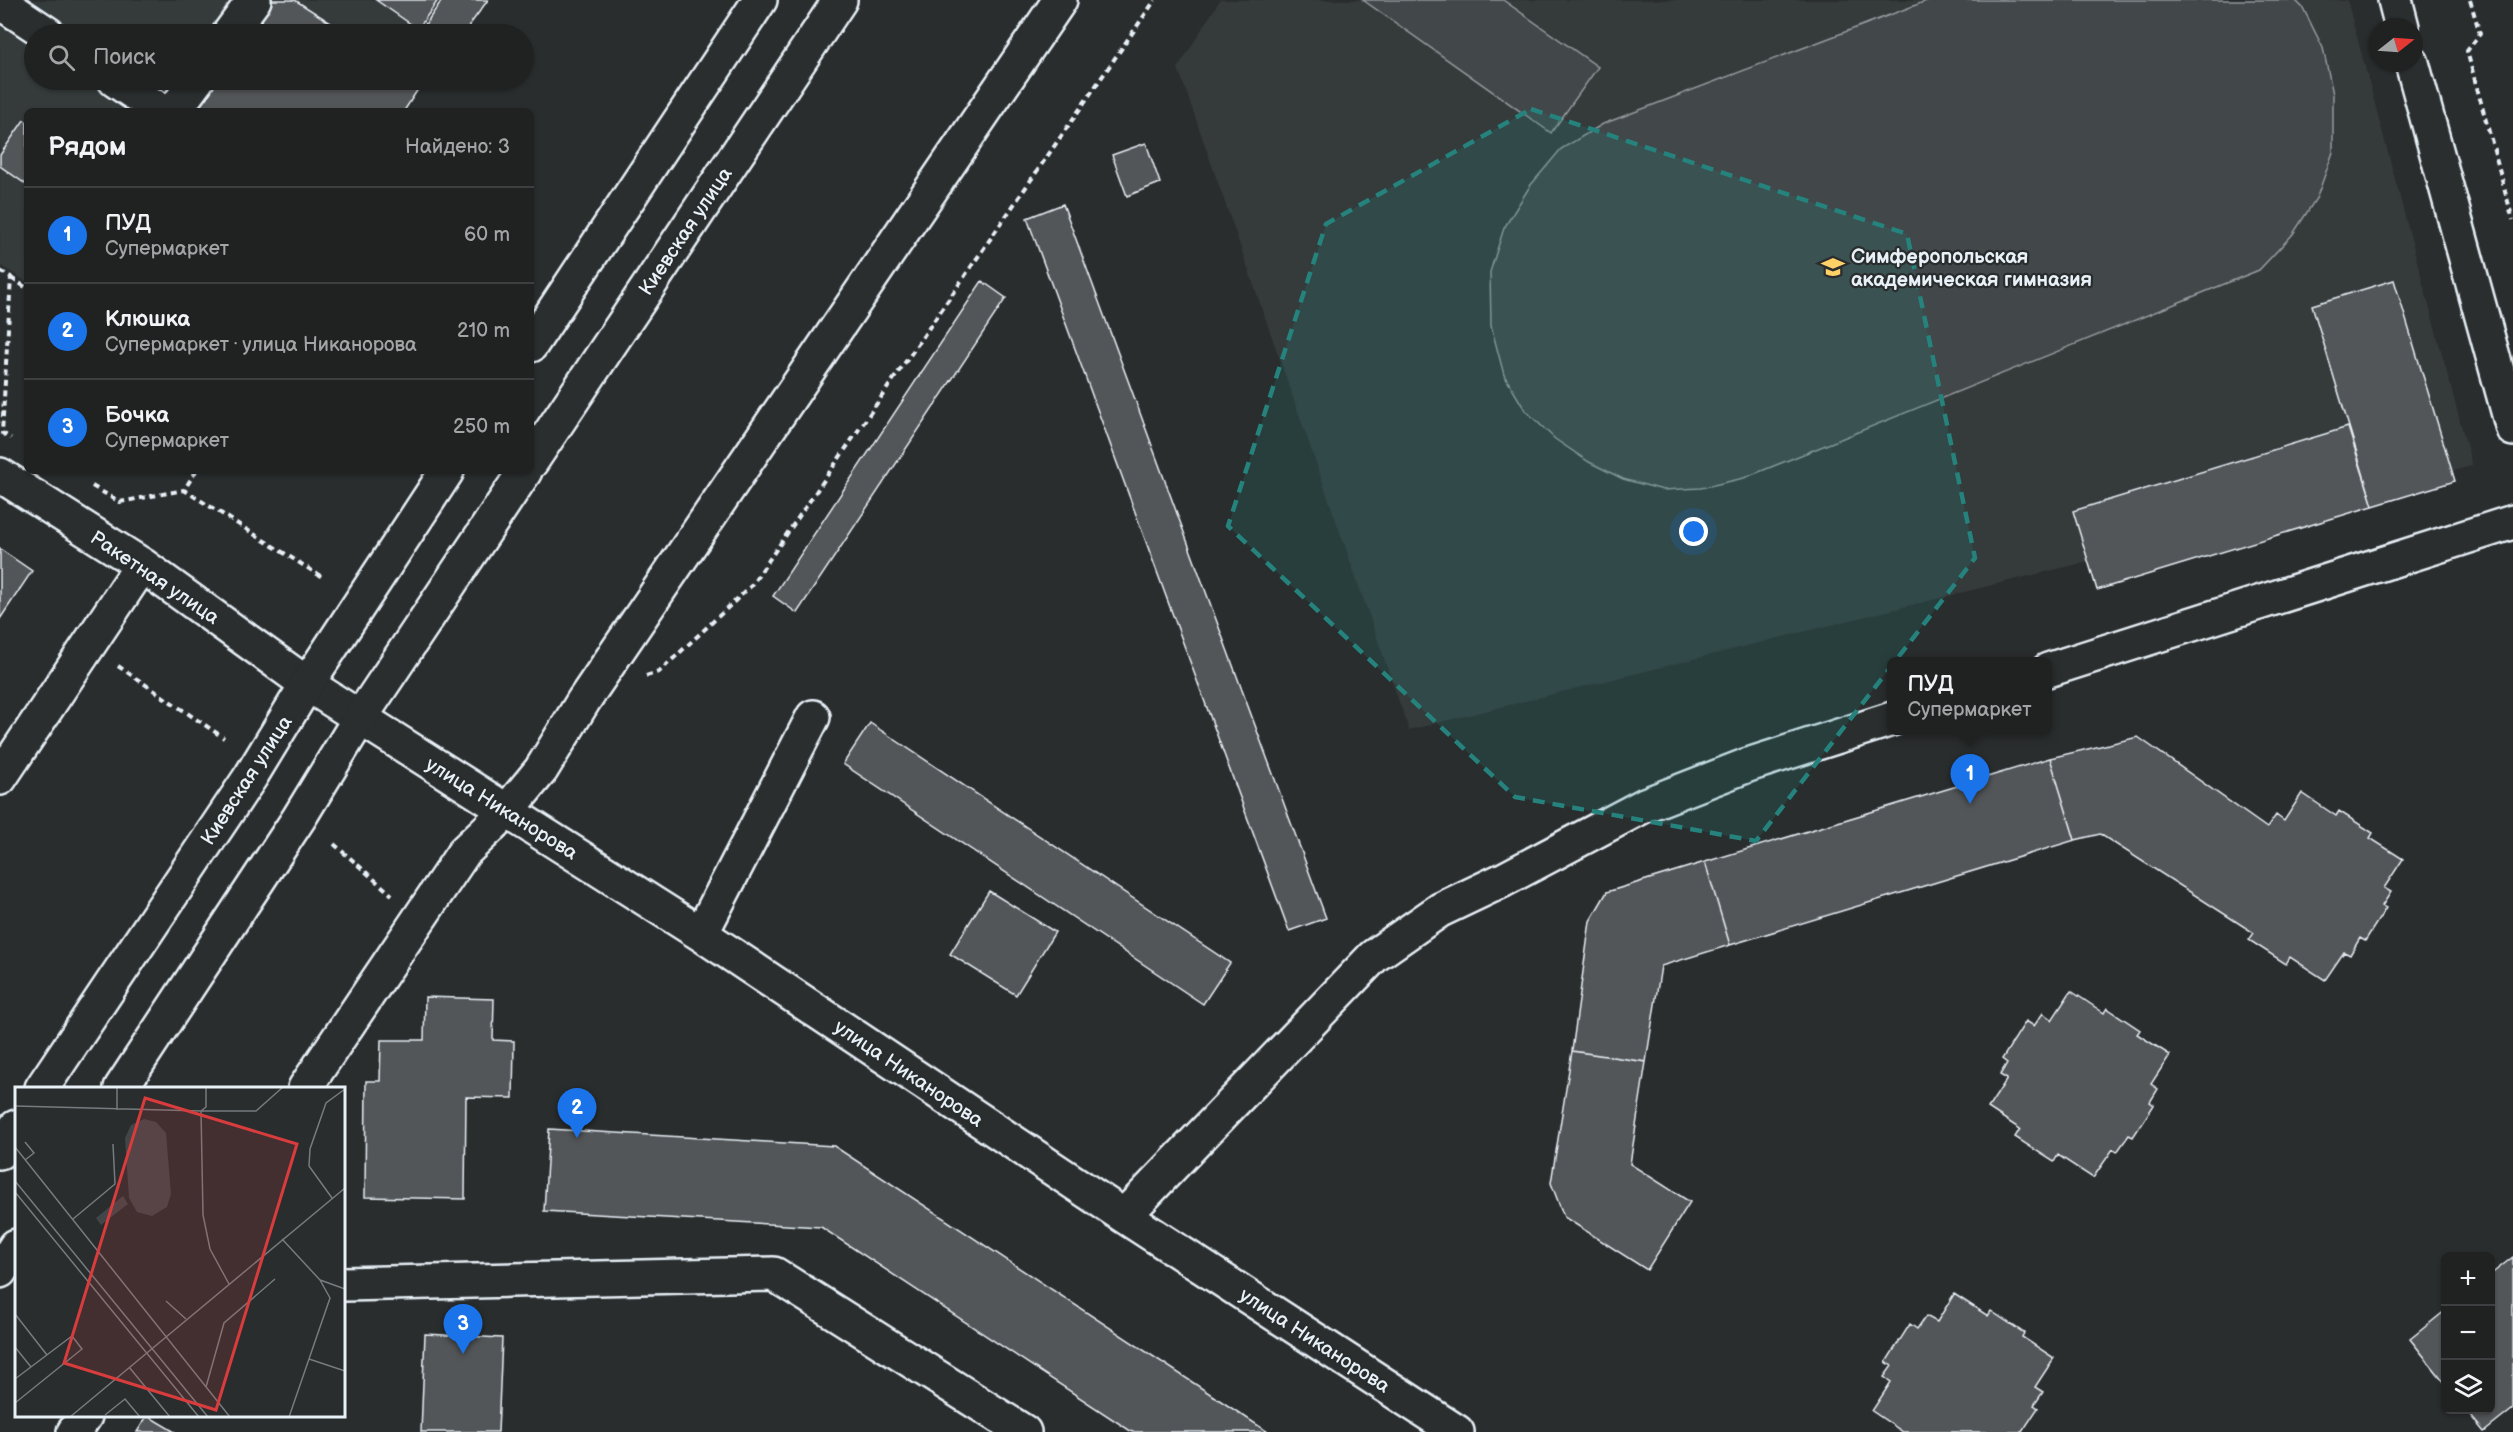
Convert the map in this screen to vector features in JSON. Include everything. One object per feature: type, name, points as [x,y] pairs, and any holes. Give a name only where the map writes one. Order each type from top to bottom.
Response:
[{"type":"street","points":[[236,24],[254,0]]},
{"type":"street","points":[[534,340],[760,0]]},
{"type":"street","name":"Киевская улица","points":[[534,458],[840,0]]},
{"type":"street","points":[[306,1087],[464,852],[507,811],[542,771],[584,700],[1060,0]]},
{"type":"street","points":[[2395,0],[2400,18]]},
{"type":"street","points":[[0,2],[33,24]]},
{"type":"street","points":[[2414,72],[2513,429]]},
{"type":"street","points":[[129,90],[156,108]]},
{"type":"street","points":[[176,108],[190,90]]},
{"type":"street","name":"Киевская улица","points":[[43,1087],[251,776],[307,684],[445,474]]},
{"type":"street","points":[[122,1087],[299,818],[360,718],[523,474]]},
{"type":"street","name":"Ракетная улица","points":[[0,475],[142,565],[307,684],[360,718]]},
{"type":"street","points":[[2052,669],[2513,522]]},
{"type":"street","points":[[0,778],[142,565]]},
{"type":"street","points":[[701,934],[813,717]]},
{"type":"street","name":"улица Никанорова","points":[[360,718],[701,934],[1124,1216],[1457,1432]]},
{"type":"street","points":[[1124,1216],[1374,956],[1440,910],[1503,880],[1645,805],[1748,765],[1887,721]]},
{"type":"street","points":[[0,1152],[15,1129]]},
{"type":"street","points":[[0,1271],[15,1248]]},
{"type":"street","points":[[345,1284],[774,1274],[1024,1432]]},
{"type":"street","points":[[74,1432],[84,1417]]},
{"type":"path","points":[[638,680],[659,672],[751,586],[1155,0]]},
{"type":"path","points":[[2470,0],[2480,34],[2467,51],[2513,220]]},
{"type":"path","points":[[0,271],[24,286]]},
{"type":"path","points":[[10,278],[2,433],[19,442]]},
{"type":"path","points":[[184,490],[194,474]]},
{"type":"path","points":[[85,482],[120,502],[184,490],[322,577]]},
{"type":"path","points":[[88,646],[224,738]]},
{"type":"highlighted area","points":[[1531,109],[1907,234],[1975,558],[1756,841],[1515,797],[1228,526],[1326,224]]},
{"type":"shaded area","points":[[0,0],[440,0],[424,24],[24,24],[24,90],[382,90],[370,108],[24,108],[24,280],[0,265]]},
{"type":"shaded area","name":"Симферопольская академическая гимназия","points":[[1220,0],[2347,0],[2472,466],[1409,730],[1178,68]]},
{"type":"shaded area","points":[[1363,0],[1503,0],[1598,67],[1551,133]]},
{"type":"shaded area","points":[[1929,0],[2295,0],[2303,8],[2323,48],[2333,94],[2333,152],[2317,197],[2293,234],[2259,270],[1744,478],[1701,488],[1663,490],[1623,479],[1589,462],[1555,439],[1525,410],[1504,375],[1491,326],[1490,272],[1504,228],[1530,186],[1561,149],[1603,124]]},
{"type":"building","points":[[260,0],[295,0],[332,24],[244,24]]},
{"type":"building","points":[[376,0],[438,0],[421,24],[411,24]]},
{"type":"building","points":[[442,0],[488,0],[470,24],[425,24]]},
{"type":"building","points":[[202,90],[418,90],[406,108],[190,108]]},
{"type":"building","points":[[24,120],[24,183],[0,166],[0,155]]},
{"type":"building","points":[[1146,143],[1160,183],[1127,196],[1112,155]]},
{"type":"building","points":[[1063,204],[1326,918],[1289,931],[1027,218]]},
{"type":"building","points":[[2394,280],[2455,481],[2373,506],[2312,305]]},
{"type":"building","points":[[982,281],[1006,298],[797,613],[773,596]]},
{"type":"building","points":[[2348,427],[2373,506],[2097,590],[2073,511]]},
{"type":"building","points":[[0,549],[32,571],[0,619]]},
{"type":"building","points":[[870,723],[1230,963],[1203,1004],[843,764]]},
{"type":"building","points":[[2138,737],[2267,828],[2276,815],[2284,821],[2302,793],[2336,816],[2339,811],[2373,833],[2370,838],[2403,859],[2384,888],[2391,892],[2382,906],[2386,908],[2365,941],[2360,938],[2350,955],[2344,952],[2325,980],[2290,957],[2286,964],[2249,940],[2254,933],[2100,834],[2075,840],[2050,758]]},
{"type":"building","points":[[2050,758],[2075,840],[1730,945],[1705,862]]},
{"type":"building","points":[[1705,862],[1730,945],[1661,966],[1646,1062],[1572,1051],[1590,921],[1607,892]]},
{"type":"building","points":[[989,891],[1055,932],[1016,995],[950,954]]},
{"type":"building","points":[[2071,991],[2104,1013],[2107,1008],[2140,1030],[2137,1034],[2170,1055],[2151,1084],[2158,1089],[2150,1102],[2154,1105],[2133,1137],[2129,1135],[2117,1152],[2113,1149],[2093,1178],[2058,1155],[2054,1162],[2015,1137],[2020,1129],[1988,1108],[2007,1079],[2000,1075],[2007,1063],[2002,1059],[2026,1021],[2034,1026],[2043,1013],[2052,1020]]},
{"type":"building","points":[[425,997],[494,999],[493,1040],[514,1041],[513,1098],[466,1097],[465,1199],[365,1197],[366,1081],[380,1081],[381,1040],[424,1040]]},
{"type":"building","points":[[1572,1051],[1646,1062],[1630,1164],[1690,1202],[1647,1270],[1564,1217],[1551,1183]]},
{"type":"building","points":[[549,1129],[834,1146],[1268,1432],[1132,1432],[821,1227],[544,1211]]},
{"type":"building","points":[[2513,1257],[2513,1409],[2484,1432],[2469,1414],[2495,1414],[2495,1271]]},
{"type":"building","points":[[1954,1294],[1988,1316],[1991,1311],[2024,1333],[2022,1337],[2054,1358],[2035,1387],[2043,1392],[2034,1405],[2038,1408],[2022,1432],[1903,1432],[1872,1411],[1891,1382],[1884,1377],[1892,1366],[1886,1362],[1910,1324],[1917,1329],[1926,1316],[1937,1322]]},
{"type":"building","points":[[2441,1314],[2441,1378],[2410,1339]]},
{"type":"building","points":[[425,1334],[502,1338],[498,1432],[421,1432]]},
{"type":"building","points":[[146,1417],[150,1417],[175,1432],[137,1432]]},
{"type":"place","name":"Симферопольская академическая гимназия","points":[[1833,267]]},
{"type":"place","name":"ПУД","points":[[1970,804]]},
{"type":"place","name":"Клюшка","points":[[577,1138]]},
{"type":"place","name":"Бочка","points":[[463,1354]]}]
